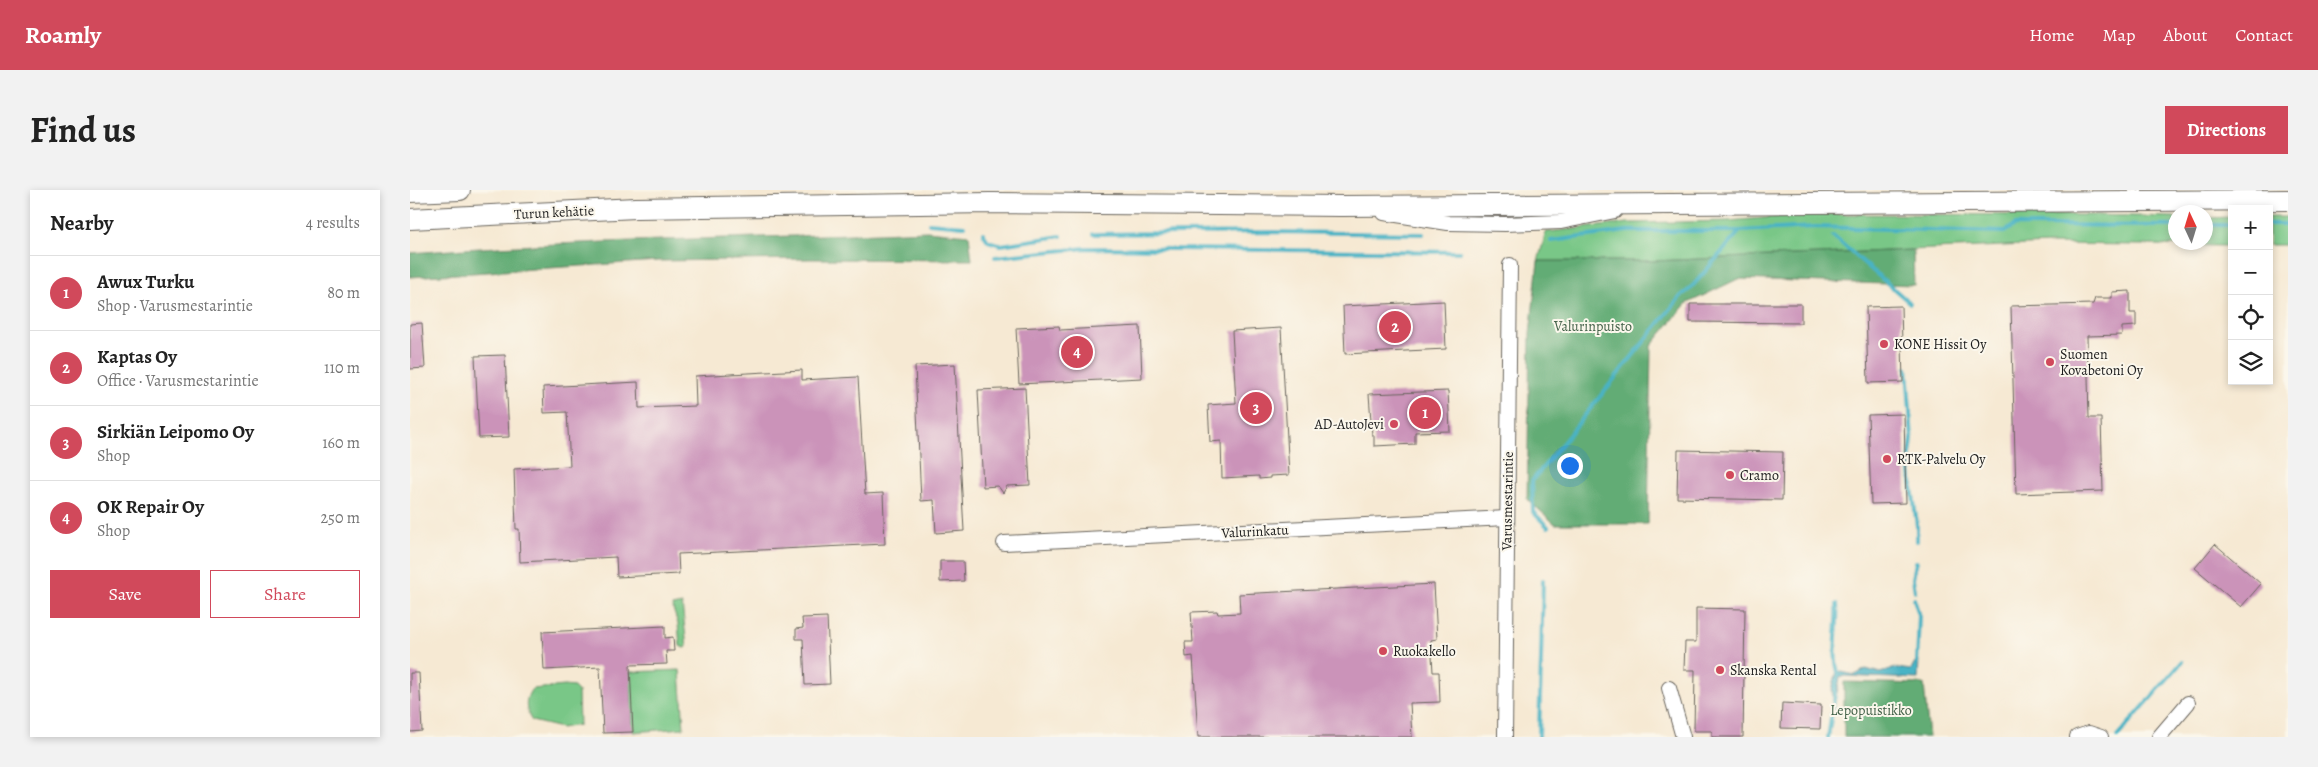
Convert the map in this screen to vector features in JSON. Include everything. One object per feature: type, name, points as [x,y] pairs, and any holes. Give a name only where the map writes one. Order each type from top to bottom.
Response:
[{"type":"highway","points":[[410,192],[460,190]]},
{"type":"highway","name":"Turun kehätie","points":[[410,219],[636,208],[991,203],[1341,206],[1656,203],[1943,196],[2154,202],[2288,200]]},
{"type":"street","name":"Varusmestarintie","points":[[1505,737],[1510,265]]},
{"type":"street","name":"Valurinkatu","points":[[1004,544],[1507,518]]},
{"type":"street","points":[[1669,688],[1683,737]]},
{"type":"street","points":[[2159,737],[2188,703]]},
{"type":"street","points":[[2077,737],[2089,733],[2101,737]]},
{"type":"green space","points":[[1810,214],[2168,217],[2168,245],[2050,244],[1653,261],[1538,261],[1546,232],[1627,223],[1728,221]]},
{"type":"green space","points":[[2228,217],[2228,246],[2213,246],[2213,218]]},
{"type":"green space","points":[[2273,217],[2288,217],[2288,245],[2273,245]]},
{"type":"green space","points":[[927,231],[969,235],[972,260],[811,259],[658,261],[410,277],[410,253],[604,242]]},
{"type":"green space","name":"Valurinpuisto","points":[[1913,250],[1914,285],[1738,279],[1686,304],[1651,346],[1648,524],[1555,524],[1527,499],[1530,334],[1538,261],[1653,261]]},
{"type":"green space","points":[[682,604],[687,647],[684,648],[680,646],[678,624],[672,606]]},
{"type":"green space","points":[[680,670],[684,728],[633,732],[630,672]]},
{"type":"green space","name":"Lepopuistikko","points":[[1844,682],[1924,684],[1929,737],[1844,737]]},
{"type":"green space","points":[[574,687],[578,691],[579,725],[561,728],[532,721],[526,705],[532,689]]},
{"type":"water","points":[[1917,659],[1919,660],[1918,679],[1844,676],[1840,678],[1836,697],[1833,698],[1832,689],[1837,671],[1855,675],[1866,669],[1880,673],[1896,668],[1911,670]]},
{"type":"building","name":"Suomen Kovabetoni Oy","points":[[2130,291],[2130,313],[2136,313],[2136,326],[2122,327],[2122,335],[2087,336],[2089,418],[2101,418],[2103,491],[2016,494],[2011,306],[2093,304],[2095,298],[2112,298],[2112,292]]},
{"type":"building","points":[[1444,301],[1446,349],[1345,354],[1343,306]]},
{"type":"building","points":[[1690,304],[1801,304],[1801,323],[1690,322]]},
{"type":"building","points":[[1901,306],[1903,382],[1868,383],[1866,307]]},
{"type":"building","points":[[422,323],[425,368],[410,369],[410,324]]},
{"type":"building","points":[[1059,326],[1060,330],[1140,326],[1142,378],[1019,384],[1016,328]]},
{"type":"building","points":[[1281,328],[1289,475],[1270,476],[1270,478],[1259,479],[1259,476],[1222,478],[1221,441],[1210,442],[1208,405],[1236,403],[1232,331]]},
{"type":"building","points":[[505,355],[509,437],[479,438],[475,356]]},
{"type":"building","points":[[955,364],[964,531],[936,533],[934,500],[921,501],[915,366]]},
{"type":"building","points":[[802,370],[802,380],[858,377],[865,494],[883,493],[885,544],[678,554],[679,574],[617,577],[616,557],[520,562],[519,529],[516,529],[514,469],[570,466],[567,412],[544,413],[543,387],[638,382],[639,408],[696,406],[695,376]]},
{"type":"building","points":[[1025,388],[1030,485],[1007,486],[1003,493],[998,486],[983,487],[978,390]]},
{"type":"building","points":[[1448,391],[1450,431],[1415,432],[1415,444],[1374,446],[1369,394]]},
{"type":"building","points":[[1904,414],[1906,503],[1871,504],[1868,415]]},
{"type":"building","points":[[1678,450],[1783,452],[1782,500],[1677,498]]},
{"type":"building","points":[[2215,544],[2261,584],[2241,607],[2195,568]]},
{"type":"building","points":[[940,561],[963,561],[964,581],[940,582]]},
{"type":"building","points":[[1434,584],[1437,639],[1431,640],[1433,672],[1439,672],[1440,702],[1410,703],[1412,737],[1198,737],[1193,656],[1186,657],[1185,642],[1193,642],[1191,612],[1217,611],[1218,614],[1240,613],[1239,594]]},
{"type":"building","points":[[1696,608],[1745,609],[1743,737],[1712,737],[1712,731],[1694,731],[1695,670],[1684,670],[1685,642],[1696,642]]},
{"type":"building","points":[[827,617],[830,684],[805,685],[803,639],[796,639],[796,629],[803,628],[802,618]]},
{"type":"building","points":[[665,626],[665,638],[673,637],[674,651],[666,651],[667,664],[630,665],[633,732],[603,733],[600,667],[544,670],[542,632]]},
{"type":"building","points":[[410,673],[419,673],[422,731],[410,732]]},
{"type":"building","points":[[1782,703],[1821,705],[1820,729],[1781,728]]},
{"type":"waterway","points":[[929,223],[964,226]]},
{"type":"waterway","points":[[2273,224],[2288,224]]},
{"type":"waterway","points":[[1740,231],[1815,227],[2004,232],[2015,225],[2168,226]]},
{"type":"waterway","points":[[2213,225],[2228,225]]},
{"type":"waterway","points":[[1548,527],[1533,512],[1532,481],[1681,296],[1690,289],[1740,231],[1627,231],[1551,241]]},
{"type":"waterway","points":[[1093,234],[1272,232],[1423,234]]},
{"type":"waterway","points":[[983,233],[988,241],[1001,245],[1061,236]]},
{"type":"waterway","points":[[1833,236],[1910,303]]},
{"type":"waterway","points":[[995,257],[1086,248],[1460,252]]},
{"type":"waterway","points":[[1907,368],[1912,439],[1909,463],[1917,526],[1917,541]]},
{"type":"waterway","points":[[1915,591],[1913,579],[1917,562]]},
{"type":"waterway","points":[[1539,737],[1543,580]]},
{"type":"waterway","points":[[1914,599],[1919,615],[1917,664]]},
{"type":"waterway","points":[[1837,604],[1835,649],[1839,675]]},
{"type":"waterway","points":[[2117,737],[2182,662]]},
{"type":"waterway","points":[[1828,737],[1835,694]]},
{"type":"place","name":"Kaptas Oy","points":[[1395,327]]},
{"type":"place","name":"KONE Hissit Oy","points":[[1884,344]]},
{"type":"place","name":"OK Repair Oy","points":[[1077,352]]},
{"type":"place","name":"Suomen Kovabetoni Oy","points":[[2050,362]]},
{"type":"place","name":"Sirkiän Leipomo Oy","points":[[1256,408]]},
{"type":"place","name":"Awux Turku","points":[[1425,413]]},
{"type":"place","name":"AD-AutoJevi","points":[[1394,424]]},
{"type":"place","name":"RTK-Palvelu Oy","points":[[1887,459]]},
{"type":"place","name":"Cramo","points":[[1730,475]]},
{"type":"place","name":"Ruokakello","points":[[1383,651]]},
{"type":"place","name":"Skanska Rental","points":[[1720,670]]}]
